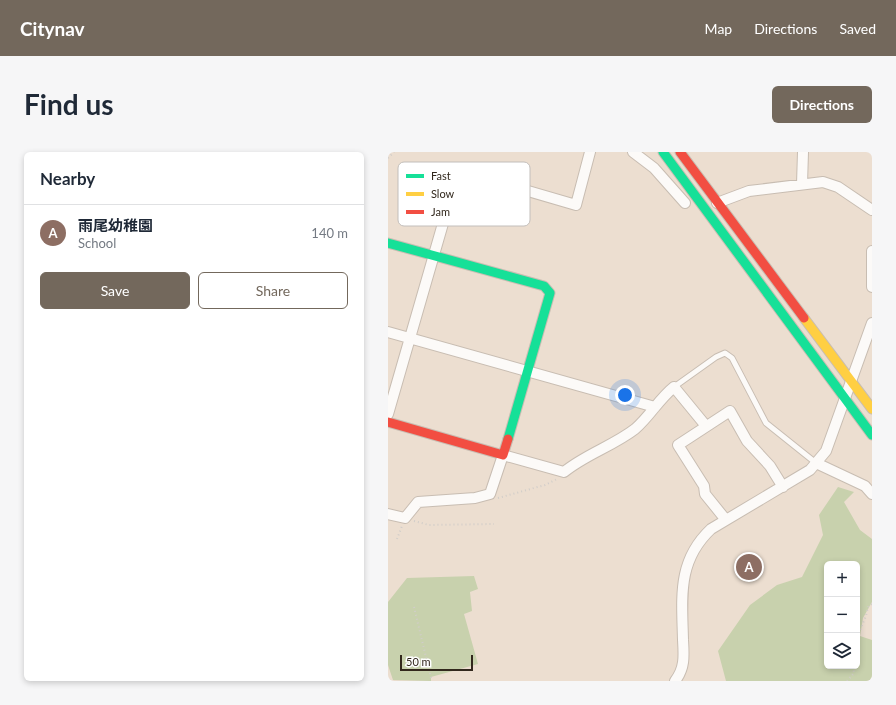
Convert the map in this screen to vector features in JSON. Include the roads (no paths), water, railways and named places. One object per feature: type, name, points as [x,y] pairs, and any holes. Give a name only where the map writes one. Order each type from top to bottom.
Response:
[{"type":"street","points":[[530,191],[576,205],[590,152]]},
{"type":"street","points":[[632,152],[654,168],[685,203]]},
{"type":"street","points":[[663,152],[872,436]]},
{"type":"street","points":[[680,152],[872,409]]},
{"type":"street","points":[[802,184],[803,152]]},
{"type":"street","points":[[717,203],[750,191],[823,182],[838,187],[872,210]]},
{"type":"street","points":[[388,414],[443,226]]},
{"type":"street","points":[[388,243],[544,286],[550,293],[503,455],[490,494],[476,498],[418,502],[405,518],[388,514]]},
{"type":"street","points":[[872,251],[872,287]]},
{"type":"street","points":[[675,681],[684,663],[684,575],[693,551],[701,539],[711,529],[810,470],[826,451],[872,323]]},
{"type":"street","points":[[388,332],[655,407]]},
{"type":"street","points":[[388,422],[564,472],[578,461],[613,443],[634,429],[649,416],[662,397],[674,387],[706,426]]},
{"type":"street","points":[[726,520],[705,494],[704,486],[678,445],[730,411],[747,441],[770,466],[783,487]]},
{"type":"street","points":[[816,463],[865,486],[872,494]]},
{"type":"lane","points":[[674,387],[716,357],[725,353],[732,358],[766,423],[816,463]]},
{"type":"place","name":"雨尾幼稚園","points":[[749,567]]}]
